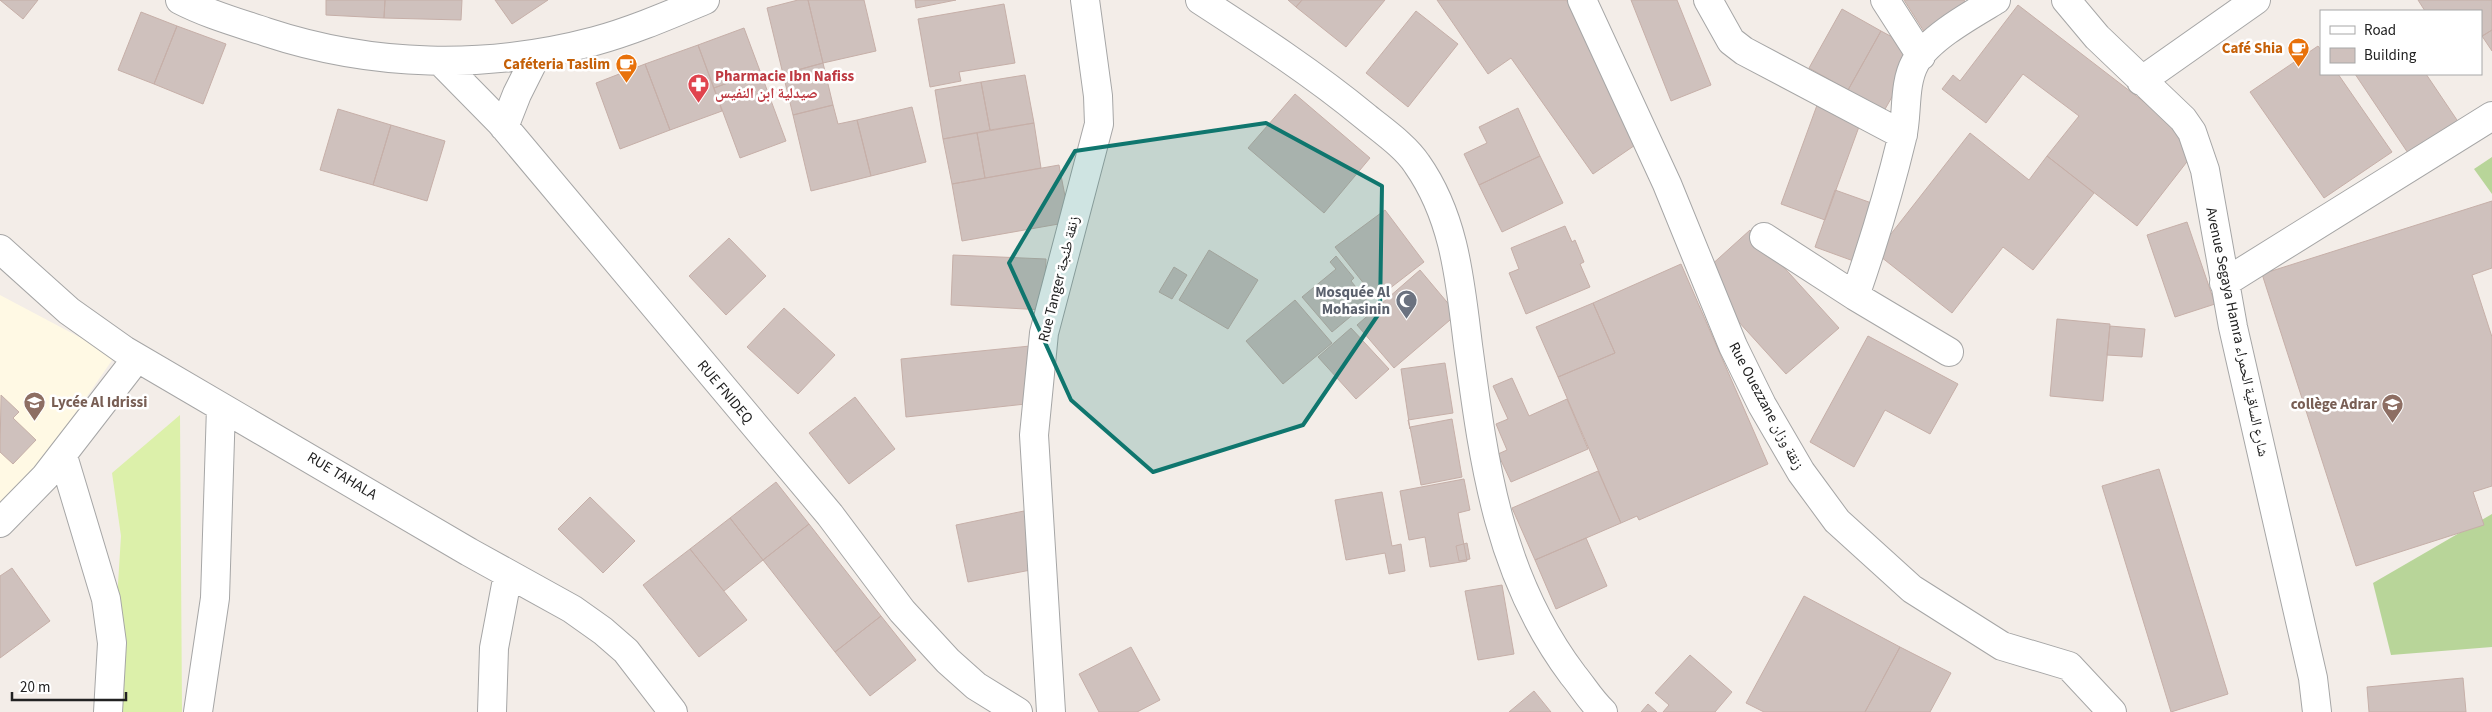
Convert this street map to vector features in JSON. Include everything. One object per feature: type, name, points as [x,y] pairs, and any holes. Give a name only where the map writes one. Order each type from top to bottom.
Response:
[{"type":"street","points":[[180,0],[201,11],[296,42],[356,55],[441,62],[537,54],[595,41],[705,0]]},
{"type":"street","name":"Rue Tanger زنقة طنجة","points":[[1051,712],[1034,435],[1044,333],[1099,124],[1098,96],[1085,0]]},
{"type":"street","points":[[1200,0],[1336,93],[1385,132],[1416,162],[1440,203],[1455,253],[1487,468],[1502,535],[1525,594],[1553,648],[1603,712]]},
{"type":"street","name":"Rue Ouezzane زنقة وزان","points":[[1582,0],[1667,184],[1733,346],[1762,405],[1801,472],[1837,521],[1912,589],[2002,646],[2068,666],[2112,712]]},
{"type":"street","points":[[1708,0],[1731,41],[1744,51],[1903,135]]},
{"type":"street","points":[[1885,0],[1921,56]]},
{"type":"street","points":[[1856,296],[1886,204],[1903,135],[1908,89],[1915,64],[1926,48],[1966,17],[1996,0]]},
{"type":"street","name":"Avenue Segaya Hamra شارع الساقية الحمراء","points":[[2066,0],[2097,36],[2141,81],[2166,101],[2192,132],[2205,170],[2224,284],[2313,678],[2318,712]]},
{"type":"street","points":[[2141,81],[2256,0]]},
{"type":"street","points":[[504,127],[517,94],[537,54]]},
{"type":"street","name":"RUE FNIDEQ","points":[[441,62],[504,127],[830,515],[902,611],[948,662],[976,686],[1018,712]]},
{"type":"street","points":[[2224,284],[2492,116]]},
{"type":"street","points":[[1764,237],[1948,352]]},
{"type":"street","name":"RUE TAHALA","points":[[0,249],[69,311],[137,358],[220,407],[288,444],[508,574],[572,609],[603,631],[639,666],[673,712]]},
{"type":"street","points":[[0,274],[33,280]]},
{"type":"street","points":[[0,523],[63,456],[137,358]]},
{"type":"street","points":[[198,712],[215,598],[220,407]]},
{"type":"street","points":[[63,456],[106,599],[112,644],[108,712]]},
{"type":"street","points":[[492,712],[494,648],[508,574]]},
{"type":"highlighted area","points":[[1266,123],[1382,186],[1380,312],[1303,425],[1153,472],[1071,400],[1009,263],[1075,151]]},
{"type":"shaded area","name":"Lycée Al Idrissi","points":[[0,295],[115,356],[25,486],[0,512]]},
{"type":"green space","points":[[2492,157],[2492,194],[2474,169]]},
{"type":"green space","points":[[180,415],[182,712],[110,712],[121,536],[112,473]]},
{"type":"green space","points":[[2492,514],[2492,647],[2391,655],[2373,583]]},
{"type":"building","points":[[0,0],[38,0],[23,19]]},
{"type":"building","points":[[326,0],[385,0],[384,18],[326,15]]},
{"type":"building","points":[[385,0],[462,0],[461,20],[384,18]]},
{"type":"building","points":[[495,0],[548,0],[512,24]]},
{"type":"building","points":[[798,0],[808,0],[823,63],[783,74],[767,8]]},
{"type":"building","points":[[808,0],[864,0],[876,51],[823,63]]},
{"type":"building","points":[[915,0],[956,0],[916,8]]},
{"type":"building","points":[[1288,0],[1302,0],[1296,7]]},
{"type":"building","points":[[1302,0],[1385,0],[1346,47],[1296,7]]},
{"type":"building","points":[[1437,0],[1566,0],[1657,130],[1593,174],[1511,58],[1488,74]]},
{"type":"building","points":[[1631,0],[1677,0],[1711,85],[1671,101]]},
{"type":"building","points":[[1904,0],[1964,0],[1968,6],[1925,33]]},
{"type":"building","points":[[2418,0],[2492,0],[2492,30],[2482,36],[2482,10],[2424,10]]},
{"type":"building","points":[[1004,4],[1015,63],[959,72],[961,81],[930,87],[918,19]]},
{"type":"building","points":[[2018,5],[2200,145],[2137,226],[2047,156],[2079,116],[2023,74],[1986,123],[1942,89],[1953,75],[1960,81]]},
{"type":"building","points":[[1842,9],[1881,31],[1848,90],[1809,68]]},
{"type":"building","points":[[1416,11],[1458,44],[1408,107],[1366,73]]},
{"type":"building","points":[[141,12],[177,26],[154,84],[118,70]]},
{"type":"building","points":[[177,26],[226,44],[203,104],[154,84]]},
{"type":"building","points":[[744,28],[760,71],[714,88],[698,45]]},
{"type":"building","points":[[2492,30],[2492,51],[2482,36]]},
{"type":"building","points":[[1881,31],[1918,51],[1884,111],[1848,90]]},
{"type":"building","points":[[698,45],[722,111],[670,130],[645,64]]},
{"type":"building","points":[[2318,46],[2320,49],[2320,75],[2339,75],[2392,152],[2324,198],[2250,92]]},
{"type":"building","points":[[823,63],[833,105],[793,115],[783,74]]},
{"type":"building","points":[[645,64],[670,130],[620,149],[596,83]]},
{"type":"building","points":[[760,71],[786,141],[740,158],[714,88]]},
{"type":"building","points":[[1025,75],[1034,123],[990,130],[981,82]]},
{"type":"building","points":[[2356,75],[2427,75],[2459,123],[2410,156]]},
{"type":"building","points":[[981,82],[990,130],[943,139],[935,90]]},
{"type":"building","points":[[1295,94],[1370,158],[1324,213],[1248,148]]},
{"type":"building","points":[[1820,97],[1864,113],[1825,220],[1781,204]]},
{"type":"building","points":[[833,105],[838,124],[857,120],[871,176],[811,191],[793,115]]},
{"type":"building","points":[[912,107],[926,162],[871,176],[857,120]]},
{"type":"building","points":[[1518,108],[1540,156],[1479,185],[1464,154],[1487,143],[1479,127]]},
{"type":"building","points":[[338,109],[391,125],[373,185],[320,170]]},
{"type":"building","points":[[1034,123],[1041,168],[985,178],[977,133]]},
{"type":"building","points":[[391,125],[445,141],[427,201],[373,185]]},
{"type":"building","points":[[977,133],[985,178],[952,184],[943,139]]},
{"type":"building","points":[[1970,133],[2029,180],[2047,156],[2094,193],[2033,270],[2003,247],[1952,313],[1876,253]]},
{"type":"building","points":[[1540,156],[1563,203],[1502,232],[1479,185]]},
{"type":"building","points":[[1059,165],[1070,222],[962,241],[952,184]]},
{"type":"building","points":[[1835,190],[1880,206],[1859,263],[1815,247]]},
{"type":"building","name":"collège Adrar","points":[[2492,201],[2492,268],[2472,275],[2492,337],[2492,486],[2473,492],[2484,525],[2356,566],[2262,274]]},
{"type":"building","points":[[1385,210],[1424,262],[1376,299],[1335,247]]},
{"type":"building","points":[[2187,222],[2215,304],[2175,317],[2147,235]]},
{"type":"building","points":[[1565,226],[1572,242],[1575,240],[1584,262],[1580,264],[1590,287],[1526,314],[1509,273],[1519,269],[1511,248]]},
{"type":"building","points":[[1750,230],[1839,328],[1786,374],[1698,277]]},
{"type":"building","points":[[729,238],[766,276],[726,315],[689,276]]},
{"type":"building","points":[[1209,250],[1258,280],[1228,329],[1179,300]]},
{"type":"building","points":[[953,255],[1046,259],[1044,310],[951,305]]},
{"type":"building","points":[[1336,256],[1354,278],[1351,281],[1368,302],[1332,332],[1302,297],[1336,269],[1330,262]]},
{"type":"building","points":[[1681,264],[1768,464],[1639,520],[1637,516],[1621,523],[1558,377],[1615,353],[1593,303]]},
{"type":"building","points":[[1174,267],[1187,275],[1172,299],[1159,292]]},
{"type":"building","name":"Mosquée Al Mohasinin","points":[[1420,270],[1457,314],[1394,368],[1357,325]]},
{"type":"building","points":[[1295,300],[1332,343],[1283,384],[1246,341]]},
{"type":"building","points":[[1593,303],[1615,353],[1558,377],[1536,327]]},
{"type":"building","points":[[784,308],[835,355],[798,394],[747,347]]},
{"type":"building","points":[[2057,319],[2110,324],[2103,401],[2050,396]]},
{"type":"building","points":[[2110,326],[2145,329],[2142,357],[2107,355]]},
{"type":"building","points":[[1351,328],[1389,369],[1356,399],[1318,357]]},
{"type":"building","points":[[1868,336],[1958,384],[1930,434],[1885,410],[1854,467],[1810,442]]},
{"type":"building","points":[[1030,346],[1035,403],[906,417],[901,359]]},
{"type":"building","points":[[1445,363],[1453,413],[1409,420],[1401,369]]},
{"type":"building","points":[[1512,378],[1529,416],[1567,399],[1588,449],[1511,482],[1498,454],[1507,450],[1496,424],[1508,419],[1493,386]]},
{"type":"building","points":[[1,395],[19,412],[13,418],[36,440],[13,464],[0,452]]},
{"type":"building","points":[[855,397],[895,449],[849,484],[809,433]]},
{"type":"building","points":[[1452,419],[1462,477],[1421,485],[1410,427]]},
{"type":"building","points":[[2159,469],[2228,694],[2171,712],[2102,486]]},
{"type":"building","points":[[1598,471],[1621,523],[1535,560],[1512,508]]},
{"type":"building","points":[[1464,479],[1470,510],[1458,513],[1467,561],[1430,567],[1425,537],[1409,540],[1400,491]]},
{"type":"building","points":[[776,482],[809,524],[763,560],[730,518]]},
{"type":"building","points":[[1382,492],[1392,546],[1401,544],[1405,571],[1389,574],[1385,553],[1346,560],[1335,500]]},
{"type":"building","points":[[590,497],[635,541],[603,573],[558,529]]},
{"type":"building","points":[[1024,511],[1036,569],[968,582],[956,525]]},
{"type":"building","points":[[730,518],[763,560],[724,591],[690,549]]},
{"type":"building","points":[[809,524],[881,616],[835,652],[763,560]]},
{"type":"building","points":[[1586,538],[1607,586],[1556,609],[1535,560]]},
{"type":"building","points":[[1467,543],[1470,559],[1459,561],[1456,546]]},
{"type":"building","points":[[690,549],[747,620],[699,657],[643,585]]},
{"type":"building","points":[[12,568],[50,621],[0,658],[0,576]]},
{"type":"building","points":[[1502,585],[1514,654],[1478,660],[1465,591]]},
{"type":"building","points":[[1804,596],[1900,647],[1865,712],[1764,712],[1746,703]]},
{"type":"building","points":[[881,616],[916,660],[870,696],[835,652]]},
{"type":"building","points":[[1131,647],[1160,700],[1137,712],[1099,712],[1079,674]]},
{"type":"building","points":[[1900,647],[1951,673],[1930,712],[1865,712]]},
{"type":"building","points":[[1690,655],[1732,692],[1715,712],[1663,712],[1669,705],[1655,693]]},
{"type":"building","points":[[2463,678],[2466,712],[2369,712],[2367,687]]},
{"type":"building","points":[[1534,691],[1551,712],[1509,712]]},
{"type":"building","points":[[1648,704],[1657,712],[1641,712]]},
{"type":"place","name":"Café Shia","points":[[2299,67]]},
{"type":"place","name":"Caféteria Taslim","points":[[626,83]]},
{"type":"place","name":"Pharmacie Ibn Nafiss صيدلية ابن النفيس","points":[[699,104]]},
{"type":"place","name":"Mosquée Al Mohasinin","points":[[1406,320]]},
{"type":"place","name":"Lycée Al Idrissi","points":[[35,421]]},
{"type":"place","name":"collège Adrar","points":[[2393,423]]}]
